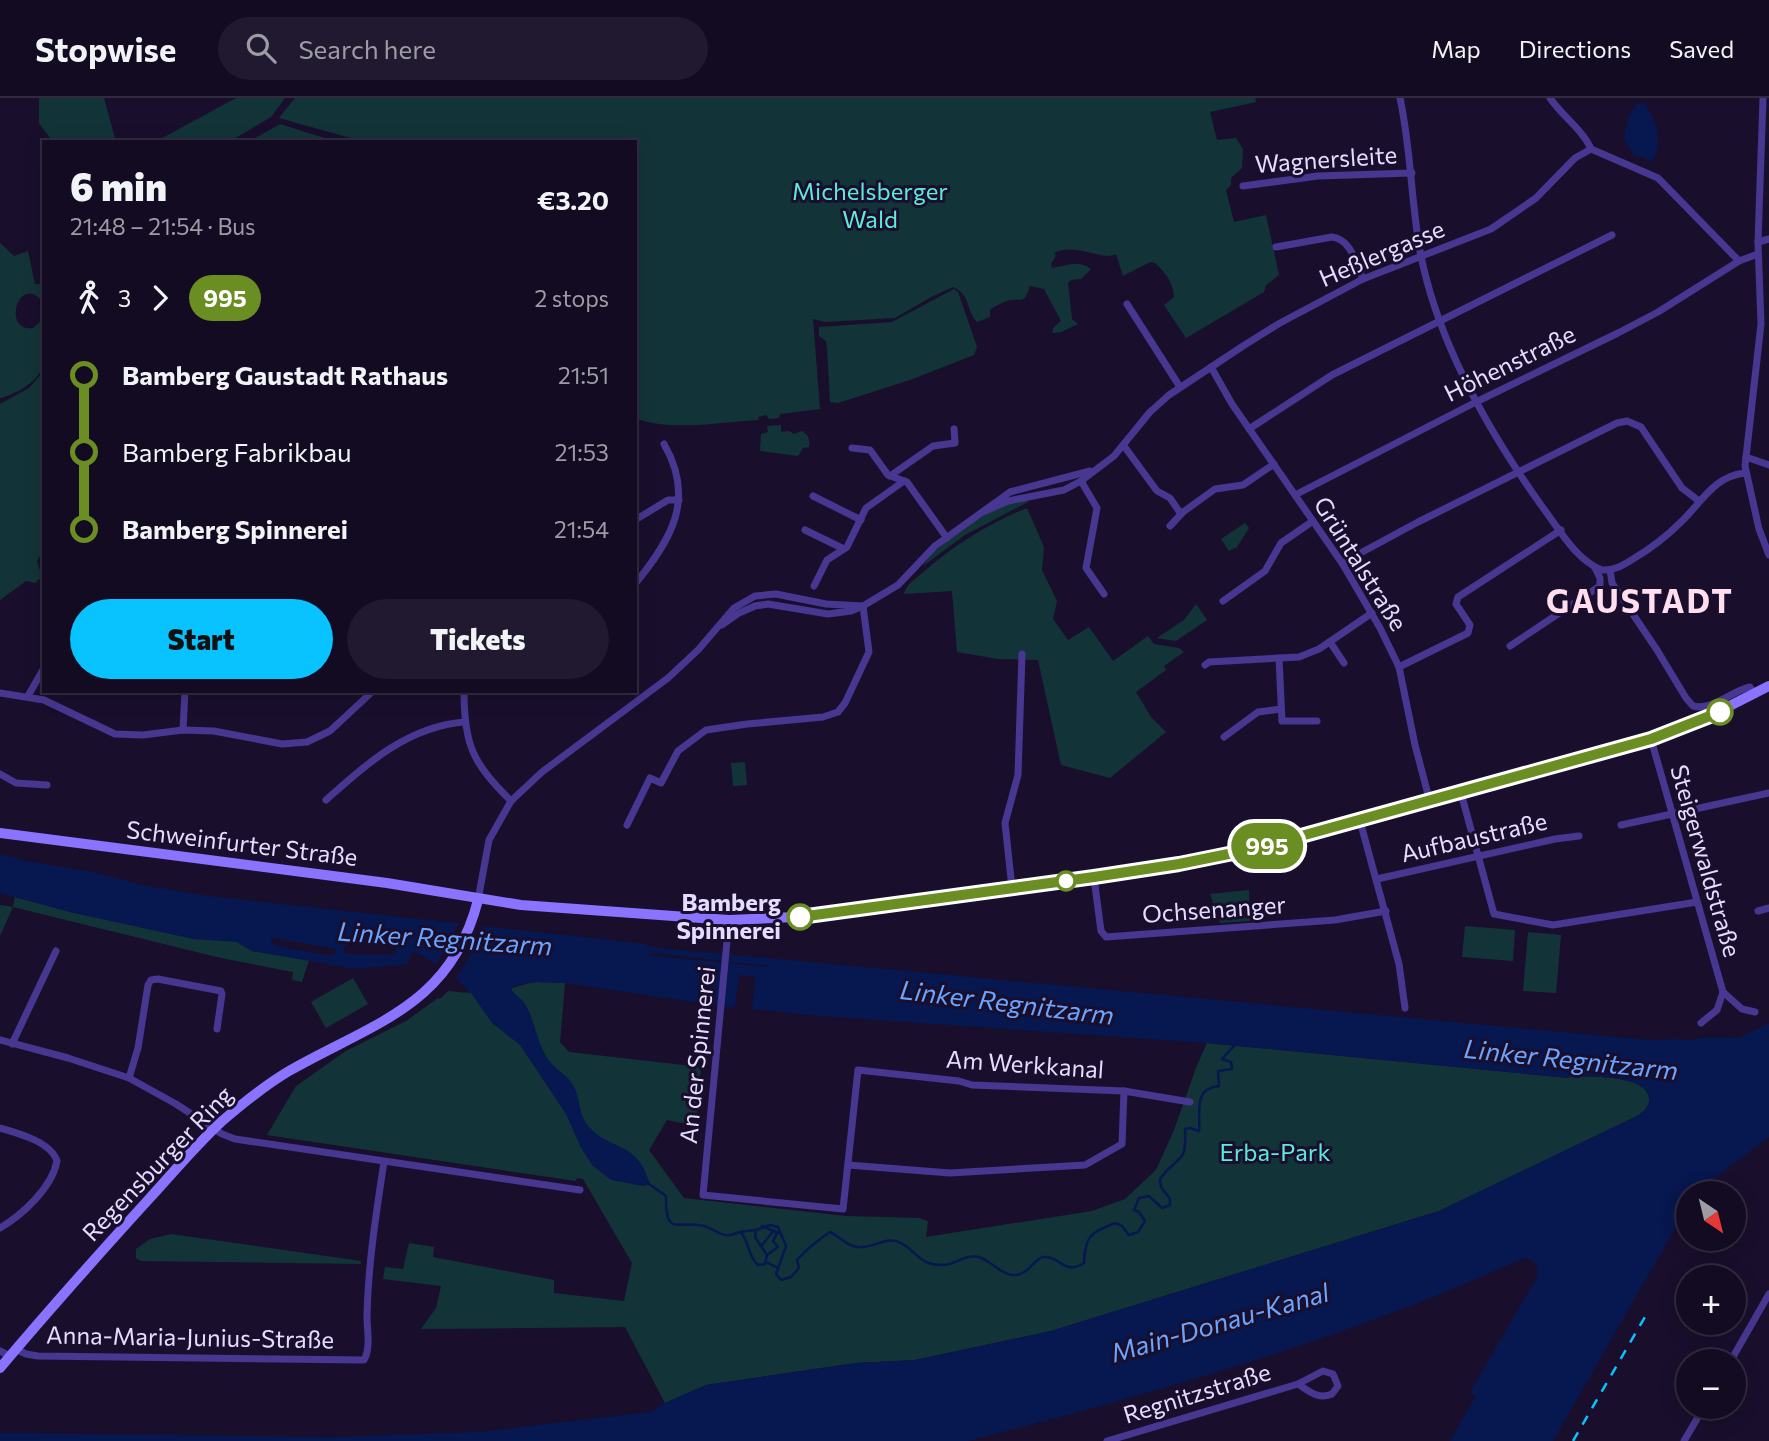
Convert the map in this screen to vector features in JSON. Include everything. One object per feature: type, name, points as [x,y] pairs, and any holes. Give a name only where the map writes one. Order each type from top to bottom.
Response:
[{"type":"street","points":[[1400,98],[1421,255],[1442,321],[1476,402],[1519,472],[1561,530],[1584,559],[1610,575],[1693,706],[1703,707],[1749,687],[1754,694]]},
{"type":"street","points":[[1550,98],[1591,149],[1658,178],[1739,261]]},
{"type":"street","points":[[1763,98],[1758,242],[1760,324],[1745,473],[1769,555]]},
{"type":"street","name":"Heßlergasse","points":[[983,512],[1008,500],[1064,490],[1081,481],[1124,446],[1156,405],[1180,387],[1280,323],[1363,279],[1472,237],[1506,220],[1535,198],[1575,158],[1591,149]]},
{"type":"street","name":"Wagnersleite","points":[[1244,186],[1318,176],[1412,173]]},
{"type":"street","points":[[1249,429],[1332,375],[1612,235]]},
{"type":"street","points":[[1276,247],[1339,238],[1348,245],[1363,279]]},
{"type":"street","points":[[1758,242],[1769,239]]},
{"type":"street","name":"Höhenstraße","points":[[1295,495],[1658,312],[1739,261],[1758,254]]},
{"type":"street","points":[[1127,304],[1180,387]]},
{"type":"street","name":"Grüntalstraße","points":[[1211,367],[1249,429],[1342,563],[1372,613],[1399,667],[1430,802]]},
{"type":"street","points":[[1342,563],[1418,522],[1618,423],[1627,421],[1641,427],[1682,488],[1699,501]]},
{"type":"street","points":[[890,476],[933,446],[955,443],[954,429]]},
{"type":"street","points":[[637,581],[671,529],[679,500],[677,470],[664,444]]},
{"type":"street","points":[[1124,446],[1157,491],[1170,498],[1181,514]]},
{"type":"street","points":[[852,448],[870,450],[890,476],[904,481],[947,538]]},
{"type":"street","points":[[1746,457],[1769,465]]},
{"type":"street","points":[[1170,526],[1181,514],[1215,489],[1243,485],[1273,464]]},
{"type":"street","points":[[478,900],[489,840],[511,801],[542,772],[668,678],[691,658],[716,630],[739,613],[776,604],[828,614],[851,611],[898,585],[926,554],[1018,489],[1055,482],[1097,469]]},
{"type":"street","points":[[1510,646],[1600,586],[1610,575],[1654,545],[1727,477],[1745,473]]},
{"type":"street","points":[[814,586],[827,559],[847,547],[866,508],[904,481]]},
{"type":"street","points":[[1081,481],[1097,508],[1086,568],[1104,594]]},
{"type":"street","points":[[813,496],[861,520]]},
{"type":"street","points":[[637,519],[668,500],[679,500]]},
{"type":"street","points":[[1223,601],[1265,571],[1281,543],[1313,521]]},
{"type":"street","points":[[805,530],[844,549]]},
{"type":"street","points":[[1399,667],[1468,632],[1470,625],[1456,604],[1458,597],[1561,530]]},
{"type":"street","points":[[1594,567],[1600,578],[1600,586]]},
{"type":"street","points":[[627,825],[650,778],[661,783],[678,751],[695,736],[716,727],[824,718],[838,712],[869,652],[863,606]]},
{"type":"street","points":[[1205,664],[1299,657],[1330,642],[1372,613]]},
{"type":"street","points":[[1330,642],[1345,663]]},
{"type":"street","points":[[1012,888],[1005,823],[1018,775],[1022,654]]},
{"type":"street","points":[[1279,658],[1282,722],[1317,721]]},
{"type":"street","points":[[28,696],[42,672]]},
{"type":"street","name":"Schweinfurter Straße","points":[[0,833],[387,883],[478,900],[552,908],[729,920],[832,913],[1094,877],[1258,848],[1651,739],[1702,720],[1769,686]]},
{"type":"street","points":[[0,693],[28,696],[61,706],[115,734],[143,735],[183,730],[226,732],[269,742],[296,744],[330,731],[371,693]]},
{"type":"street","points":[[183,730],[185,693]]},
{"type":"street","points":[[464,693],[464,722],[469,744],[477,762],[511,801]]},
{"type":"street","points":[[1224,737],[1258,712],[1281,709]]},
{"type":"street","points":[[326,800],[398,742],[432,728],[464,722]]},
{"type":"street","name":"Steigerwaldstraße","points":[[1651,739],[1723,992],[1735,1004],[1755,1013]]},
{"type":"street","points":[[0,774],[16,783],[47,785]]},
{"type":"street","points":[[1461,793],[1494,914],[1553,925],[1697,902]]},
{"type":"street","points":[[1620,825],[1769,793]]},
{"type":"street","points":[[1360,821],[1399,964],[1405,1008]]},
{"type":"street","name":"Aufbaustraße","points":[[1377,879],[1579,836]]},
{"type":"street","name":"Ochsenanger","points":[[1094,877],[1101,931],[1106,937],[1330,921],[1386,911]]},
{"type":"street","name":"Regensburger Ring","points":[[0,1368],[125,1225],[214,1129],[276,1080],[387,1020],[414,1002],[434,984],[456,955],[478,900]]},
{"type":"street","points":[[1758,911],[1769,908]]},
{"type":"street","name":"An der Spinnerei","points":[[729,920],[703,1195],[843,1209],[848,1166]]},
{"type":"street","points":[[12,1044],[56,951]]},
{"type":"street","points":[[129,1077],[138,1048],[151,980],[221,991],[216,1029]]},
{"type":"street","name":"Steigerwaldstraße","points":[[1701,1023],[1717,1010],[1723,992]]},
{"type":"street","points":[[0,1040],[129,1077],[229,1137],[580,1190]]},
{"type":"street","name":"Am Werkkanal","points":[[848,1166],[858,1070],[958,1081],[972,1085],[1124,1091],[1190,1102]]},
{"type":"street","points":[[848,1166],[950,1173],[1085,1165],[1122,1144],[1124,1091]]},
{"type":"street","points":[[0,1128],[46,1147],[54,1153],[57,1161],[46,1184],[33,1201],[0,1228]]},
{"type":"street","name":"Anna-Maria-Junius-Straße","points":[[0,1351],[43,1357],[364,1360],[367,1355],[369,1263],[384,1162]]},
{"type":"street","points":[[1737,1349],[1769,1294]]},
{"type":"street","name":"Regnitzstraße","points":[[1107,1441],[1298,1384],[1326,1371],[1336,1377],[1338,1386],[1332,1394],[1323,1397],[1298,1384]]},
{"type":"street","points":[[1684,1441],[1697,1419]]},
{"type":"green space","points":[[39,98],[104,98],[115,140],[52,140],[39,123]]},
{"type":"green space","points":[[236,98],[285,98],[271,117],[232,140],[159,140]]},
{"type":"green space","name":"Michelsberger Wald","points":[[295,98],[1255,98],[1256,102],[1210,112],[1217,140],[1236,138],[1243,149],[1242,168],[1231,178],[1231,185],[1226,190],[1234,222],[1266,215],[1279,275],[1266,285],[1264,292],[1186,338],[1164,305],[1174,297],[1172,287],[1155,263],[1150,262],[1123,276],[1116,254],[1104,256],[1062,250],[1054,253],[1056,256],[1051,264],[1052,268],[1082,264],[1091,269],[1081,279],[1068,283],[1072,319],[1078,324],[1061,332],[1052,333],[1053,328],[1061,321],[1044,289],[1030,286],[1023,299],[999,304],[990,310],[990,317],[977,322],[963,294],[953,287],[895,318],[825,322],[813,319],[820,409],[780,414],[779,418],[769,419],[766,415],[758,417],[759,420],[712,424],[649,422],[637,419],[637,140],[358,140],[279,118]]},
{"type":"green space","points":[[280,124],[331,140],[252,140]]},
{"type":"green space","points":[[0,243],[14,256],[28,251],[35,284],[40,284],[42,288],[42,302],[35,295],[28,294],[21,298],[16,313],[17,321],[23,327],[33,328],[42,320],[42,368],[32,382],[13,394],[0,398]]},
{"type":"green space","points":[[954,289],[958,292],[977,347],[974,355],[910,380],[838,403],[830,402],[827,347],[826,341],[819,336],[819,327],[892,322]]},
{"type":"green space","points":[[42,373],[42,553],[37,561],[42,577],[35,583],[26,581],[0,600],[0,404],[29,388]]},
{"type":"green space","points":[[781,425],[781,432],[789,431],[794,434],[802,431],[808,438],[809,447],[803,448],[798,456],[760,451],[761,434],[768,432],[767,426]]},
{"type":"green space","points":[[1028,499],[1028,502],[965,535],[923,566],[947,541],[970,524],[1001,506]]},
{"type":"green space","points":[[1027,508],[1044,547],[1042,570],[1057,601],[1053,619],[1068,640],[1089,627],[1113,661],[1148,636],[1154,644],[1179,648],[1184,652],[1164,666],[1166,670],[1136,692],[1151,717],[1166,732],[1110,778],[1061,765],[1038,660],[998,659],[957,652],[952,591],[904,594],[913,581],[958,545],[998,521]]},
{"type":"green space","points":[[1245,523],[1249,528],[1237,547],[1229,551],[1221,539]]},
{"type":"green space","points":[[1196,604],[1207,620],[1176,641],[1157,638],[1184,620]]},
{"type":"green space","points":[[745,762],[747,785],[733,786],[731,763]]},
{"type":"green space","points":[[1249,890],[1250,921],[1220,923],[1210,894]]},
{"type":"green space","points":[[15,897],[74,913],[237,942],[252,951],[309,960],[302,982],[292,980],[293,972],[221,958],[13,907]]},
{"type":"green space","points":[[0,905],[13,907],[0,936]]},
{"type":"green space","points":[[1465,926],[1515,930],[1513,961],[1462,957]]},
{"type":"green space","points":[[1528,932],[1561,935],[1556,993],[1523,991]]},
{"type":"green space","points":[[353,978],[368,1004],[326,1028],[311,1002]]},
{"type":"green space","name":"Erba-Park","points":[[536,982],[565,983],[560,1042],[569,1052],[701,1067],[696,1126],[667,1120],[649,1150],[684,1198],[846,1216],[919,1218],[928,1221],[926,1237],[1092,1211],[1125,1199],[1156,1170],[1207,1043],[1569,1078],[1615,1078],[1645,1090],[1649,1104],[1637,1116],[1439,1211],[1051,1331],[915,1360],[856,1363],[706,1385],[665,1403],[625,1327],[421,1329],[436,1308],[441,1286],[383,1279],[385,1267],[403,1269],[409,1243],[434,1247],[433,1257],[554,1280],[554,1293],[624,1301],[632,1263],[583,1179],[577,1178],[576,1181],[267,1135],[296,1086],[346,1051],[406,1021],[448,991],[495,992]]},
{"type":"green space","points":[[171,1234],[361,1261],[361,1264],[141,1261],[136,1258],[136,1249],[150,1239]]},
{"type":"water","points":[[1643,102],[1652,115],[1657,131],[1657,148],[1651,162],[1634,156],[1624,138],[1631,112]]},
{"type":"water","points":[[0,854],[98,873],[142,885],[209,896],[646,944],[659,948],[1647,1040],[1739,1038],[1769,1023],[1769,1137],[1711,1181],[1676,1181],[1676,1227],[1553,1441],[1450,1441],[1476,1396],[1470,1392],[1537,1277],[1536,1265],[1524,1258],[1421,1302],[1335,1334],[1126,1399],[968,1441],[0,1441],[0,1433],[331,1437],[479,1432],[650,1412],[706,1385],[856,1363],[915,1360],[1051,1331],[1439,1211],[1637,1116],[1649,1103],[1645,1090],[1638,1084],[1615,1078],[1569,1078],[1207,1043],[752,1009],[755,977],[760,977],[739,975],[735,1008],[565,983],[536,982],[517,985],[511,989],[525,1004],[547,1058],[572,1083],[586,1123],[603,1139],[637,1159],[650,1184],[643,1186],[611,1180],[592,1165],[566,1114],[520,1045],[492,1023],[471,993],[455,977],[416,952],[411,954],[407,964],[355,969],[252,951],[237,942],[193,939],[74,913],[0,893]],"holes":[[[271,939],[335,949],[337,952],[330,956],[277,946]],[[349,944],[391,945],[396,946],[394,955],[351,954],[345,953],[343,947]],[[655,953],[768,966],[645,955]]]},
{"type":"pier","points":[[461,920],[485,922],[471,954],[454,981],[434,968]]},
{"type":"waterway","points":[[649,1184],[666,1196],[666,1209],[671,1223],[704,1226],[724,1235],[740,1232],[758,1265],[765,1264],[767,1255],[755,1237],[756,1230],[770,1225],[778,1227],[786,1246],[776,1274],[781,1280],[791,1277],[799,1268],[797,1260],[830,1232],[858,1247],[895,1241],[928,1263],[947,1265],[969,1257],[979,1257],[1012,1275],[1023,1273],[1044,1257],[1055,1259],[1067,1267],[1077,1266],[1084,1263],[1086,1246],[1091,1236],[1100,1230],[1115,1223],[1122,1226],[1129,1235],[1138,1232],[1145,1221],[1139,1212],[1134,1210],[1139,1198],[1149,1196],[1162,1208],[1170,1205],[1170,1199],[1161,1187],[1160,1179],[1183,1154],[1185,1129],[1199,1131],[1201,1097],[1210,1088],[1219,1086],[1218,1071],[1232,1069],[1231,1062],[1222,1059],[1235,1045]]},
{"type":"waterway","points":[[762,1226],[778,1233]]},
{"type":"waterway","points":[[740,1232],[754,1230]]},
{"type":"waterway","points":[[761,1246],[772,1233]]},
{"type":"waterway","points":[[767,1255],[778,1247],[773,1241],[777,1233]]},
{"type":"waterway","points":[[766,1262],[778,1268]]},
{"type":"railway","points":[[1573,1441],[1649,1310]]},
{"type":"bus line","name":"995","points":[[800,917],[1094,877],[1258,848],[1651,739],[1720,712]]},
{"type":"place","name":"Bamberg Spinnerei","points":[[800,917]]},
{"type":"district","name":"GAUSTADT","points":[[1640,602]]},
{"type":"water label","name":"Linker Regnitzarm","points":[[445,939]]},
{"type":"water label","name":"Linker Regnitzarm","points":[[1007,1003]]},
{"type":"water label","name":"Linker Regnitzarm","points":[[1571,1060]]},
{"type":"water label","name":"Main-Donau-Kanal","points":[[1220,1323]]}]
